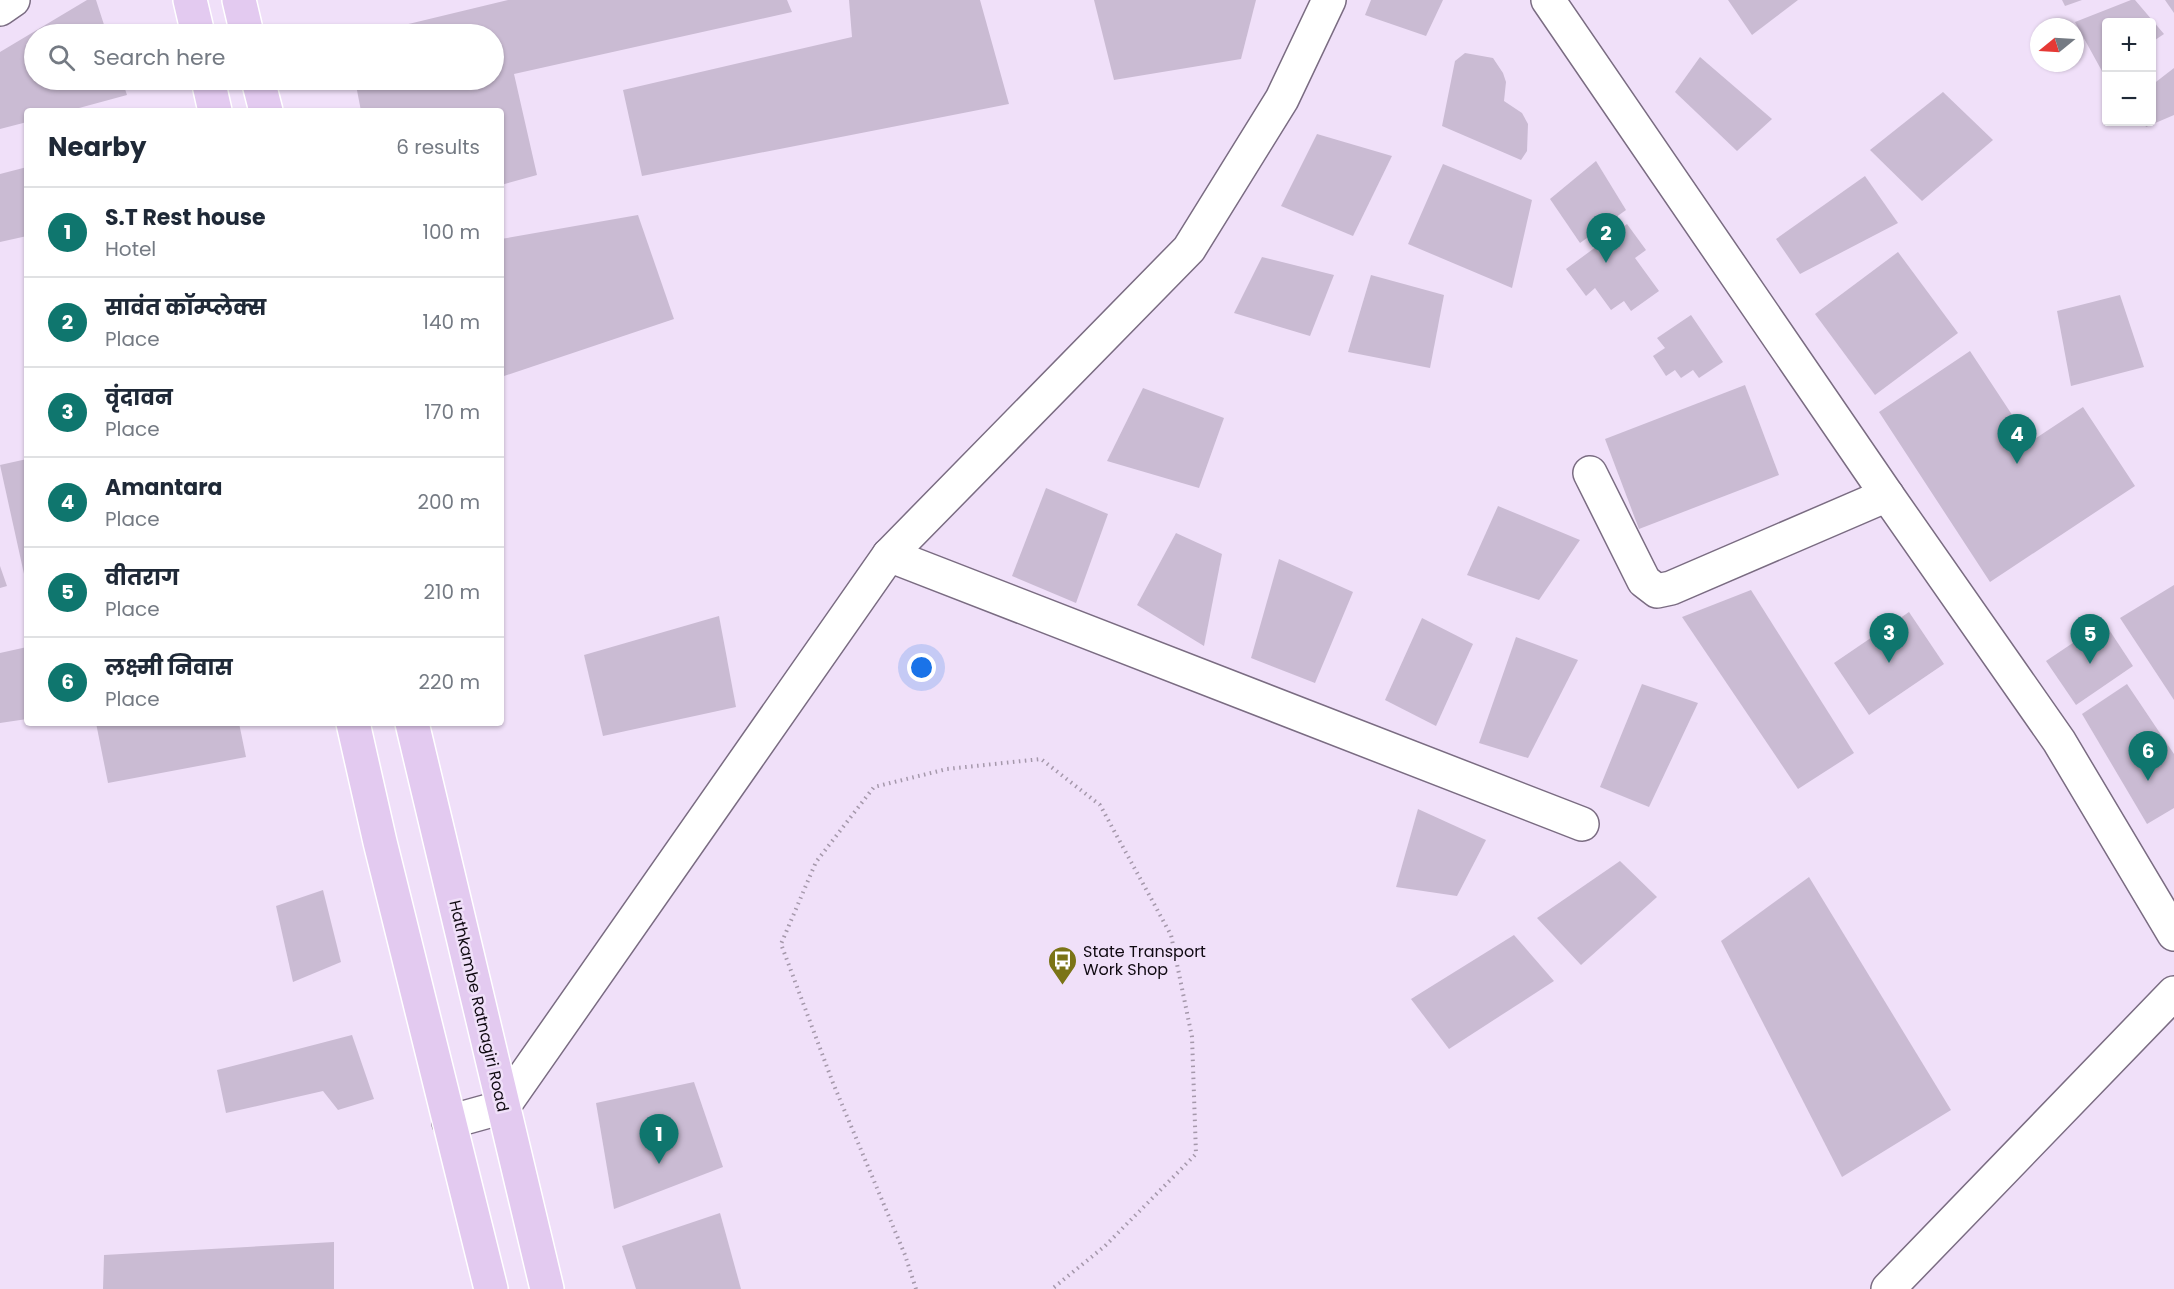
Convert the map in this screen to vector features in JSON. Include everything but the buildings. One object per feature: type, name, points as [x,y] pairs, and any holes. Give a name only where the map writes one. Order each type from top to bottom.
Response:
[{"type":"main road","points":[[190,0],[196,24]]},
{"type":"main road","points":[[239,0],[245,24]]},
{"type":"main road","points":[[210,90],[214,108]]},
{"type":"main road","points":[[261,90],[265,108]]},
{"type":"main road","points":[[354,726],[380,842],[491,1289]]},
{"type":"main road","name":"Hathkambe Ratnagiri Road","points":[[413,726],[547,1289]]},
{"type":"street","points":[[0,9],[13,0]]},
{"type":"street","points":[[449,1122],[503,1107],[889,555],[1189,249],[1282,99],[1329,0]]},
{"type":"street","points":[[1548,0],[1887,495],[2059,741],[2174,934]]},
{"type":"street","points":[[1590,473],[1644,581],[1657,591],[1671,588],[1887,495]]},
{"type":"street","points":[[889,555],[1582,824]]},
{"type":"street","points":[[1888,1289],[2174,993]]},
{"type":"path","points":[[916,1289],[905,1255],[833,1083],[782,944],[816,862],[874,787],[947,769],[1041,759],[1100,805],[1171,935],[1192,1037],[1196,1154],[1105,1246],[1052,1289]]},
{"type":"place","name":"सावंत कॉम्प्लेक्स","points":[[1606,263]]},
{"type":"place","name":"Amantara","points":[[2017,464]]},
{"type":"place","name":"वृंदावन","points":[[1889,663]]},
{"type":"place","name":"वीतराग","points":[[2090,664]]},
{"type":"place","name":"लक्ष्मी निवास","points":[[2148,781]]},
{"type":"place","name":"State Transport Work Shop","points":[[1062,986]]},
{"type":"place","name":"S.T Rest house","points":[[659,1164]]}]
